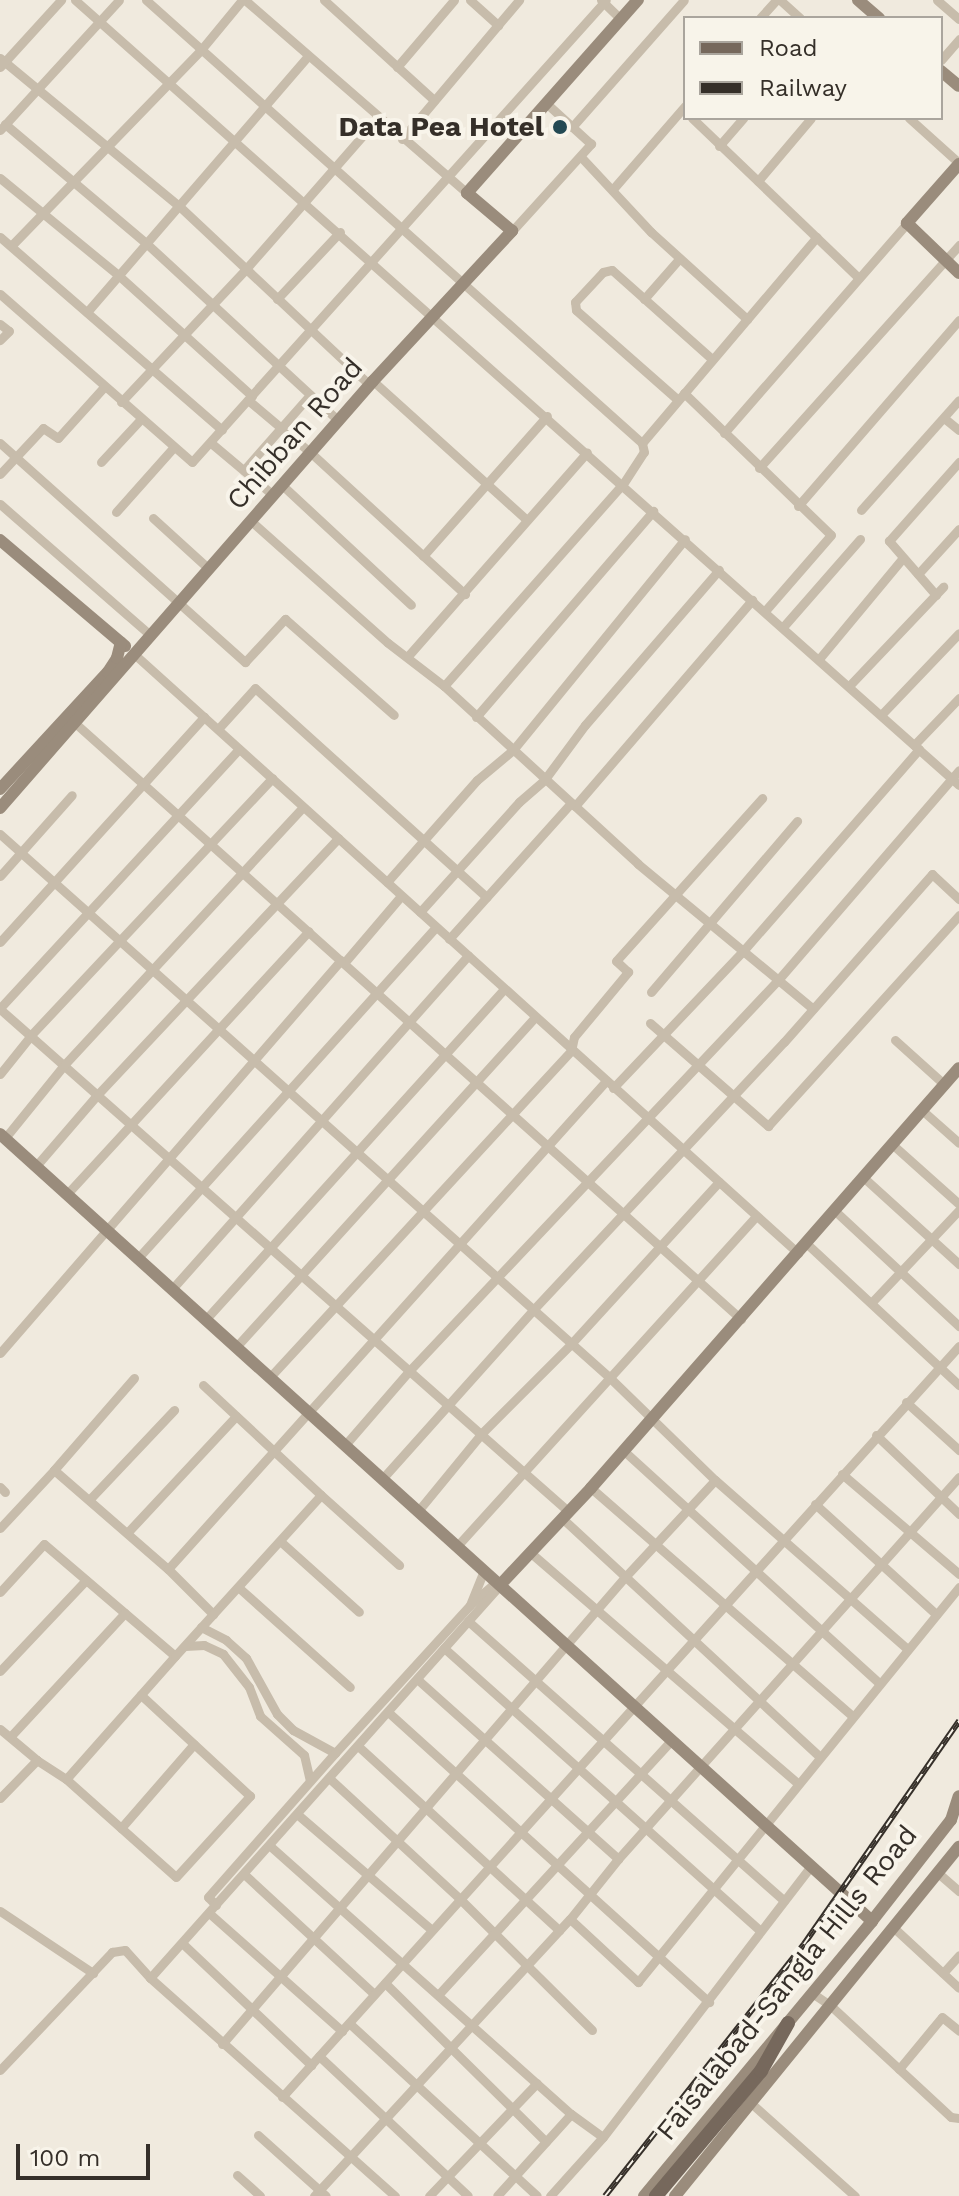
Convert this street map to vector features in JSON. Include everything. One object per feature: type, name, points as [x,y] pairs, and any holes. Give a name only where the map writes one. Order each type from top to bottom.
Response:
[{"type":"main road","points":[[656,2196],[761,2071],[788,2023]]},
{"type":"street","points":[[61,0],[1,62],[178,205],[312,331],[527,520]]},
{"type":"street","points":[[75,0],[340,232],[955,782]]},
{"type":"street","points":[[119,0],[2,127],[147,244],[339,421]]},
{"type":"street","points":[[146,0],[642,443],[644,452],[623,484],[444,686]]},
{"type":"street","points":[[11,246],[45,215],[244,0],[512,231]]},
{"type":"street","points":[[324,0],[434,100]]},
{"type":"street","points":[[397,67],[454,0]]},
{"type":"street","points":[[470,0],[498,25]]},
{"type":"street","points":[[402,139],[519,0]]},
{"type":"street","points":[[467,193],[638,0]]},
{"type":"street","points":[[572,127],[684,0]]},
{"type":"street","points":[[762,16],[778,0],[798,16]]},
{"type":"street","points":[[858,0],[877,16]]},
{"type":"street","points":[[937,0],[959,19]]},
{"type":"street","points":[[0,294],[192,462],[604,1],[621,19]]},
{"type":"street","points":[[943,58],[959,39]]},
{"type":"street","points":[[87,312],[307,57]]},
{"type":"street","points":[[943,73],[959,86]]},
{"type":"street","points":[[546,103],[591,144],[581,157],[679,259],[747,319]]},
{"type":"street","points":[[613,189],[683,109]]},
{"type":"street","points":[[121,402],[245,270],[378,118]]},
{"type":"street","points":[[694,120],[859,278]]},
{"type":"street","points":[[719,146],[741,120]]},
{"type":"street","points":[[758,181],[809,120]]},
{"type":"street","points":[[724,433],[959,164],[911,120]]},
{"type":"street","name":"Chibban Road","points":[[0,808],[149,634],[372,383],[581,157]]},
{"type":"street","points":[[0,178],[117,274],[465,594]]},
{"type":"street","points":[[907,223],[959,273]]},
{"type":"street","points":[[277,299],[340,232]]},
{"type":"street","points":[[0,237],[222,430]]},
{"type":"street","points":[[642,443],[817,237]]},
{"type":"street","points":[[759,468],[959,245]]},
{"type":"street","points":[[644,299],[679,259]]},
{"type":"street","points":[[712,359],[612,270],[607,270],[574,307],[724,433],[831,535],[765,611]]},
{"type":"street","points":[[798,506],[959,320]]},
{"type":"street","points":[[0,324],[9,331],[0,340]]},
{"type":"street","points":[[0,474],[43,428],[58,438],[104,387]]},
{"type":"street","points":[[244,470],[310,395]]},
{"type":"street","points":[[861,510],[959,400]]},
{"type":"street","points":[[423,556],[547,416]]},
{"type":"street","points":[[944,418],[959,430]]},
{"type":"street","points":[[101,462],[141,419]]},
{"type":"street","points":[[0,443],[245,662],[285,619],[394,715]]},
{"type":"street","points":[[211,443],[244,470],[278,490],[411,605]]},
{"type":"street","points":[[116,512],[174,447]]},
{"type":"street","points":[[408,656],[587,452]]},
{"type":"street","points":[[849,686],[940,591],[918,574],[889,541],[959,462]]},
{"type":"street","points":[[0,504],[149,634]]},
{"type":"street","points":[[476,717],[653,511]]},
{"type":"street","points":[[153,518],[208,568]]},
{"type":"street","points":[[251,521],[388,643],[444,686],[674,894],[813,1009]]},
{"type":"street","points":[[918,574],[959,529]]},
{"type":"street","points":[[387,882],[477,780],[513,750],[685,539]]},
{"type":"street","points":[[783,627],[860,539]]},
{"type":"street","points":[[0,540],[121,642],[755,1217],[802,1248],[872,1302],[959,1385]]},
{"type":"street","points":[[819,659],[903,558]]},
{"type":"street","points":[[420,912],[519,802],[545,779],[585,725],[719,570]]},
{"type":"street","points":[[449,939],[573,804],[752,600]]},
{"type":"street","points":[[881,715],[959,633]]},
{"type":"street","points":[[0,789],[108,672],[117,658],[121,642]]},
{"type":"street","points":[[218,729],[255,688],[486,897]]},
{"type":"street","points":[[168,1569],[373,1337],[548,1146],[664,1035],[743,951],[959,698]]},
{"type":"street","points":[[0,942],[204,717]]},
{"type":"street","points":[[75,723],[741,1319]]},
{"type":"street","points":[[239,749],[0,1008],[523,1470],[625,1577],[695,1638],[758,1702],[819,1756]]},
{"type":"street","points":[[345,1445],[410,1370],[778,980],[955,782],[959,770]]},
{"type":"street","points":[[0,1074],[32,1034],[272,778]]},
{"type":"street","points":[[0,876],[72,795]]},
{"type":"street","points":[[270,1377],[511,1112],[571,1051],[574,1037],[628,972],[616,961],[762,798]]},
{"type":"street","points":[[303,807],[65,1064],[3,1136],[872,1921]]},
{"type":"street","points":[[651,992],[712,925],[797,821]]},
{"type":"street","points":[[0,834],[498,1277],[608,1376],[715,1480],[906,1648]]},
{"type":"street","points":[[36,1166],[98,1094],[338,838]]},
{"type":"street","points":[[382,1479],[533,1310],[813,1009],[932,874],[959,899]]},
{"type":"street","points":[[0,1353],[253,1061],[401,896]]},
{"type":"street","points":[[650,1023],[768,1126],[959,915]]},
{"type":"street","points":[[138,1258],[436,927]]},
{"type":"street","points":[[67,1194],[309,931]]},
{"type":"street","points":[[172,1289],[468,956]]},
{"type":"street","points":[[206,1319],[504,989]]},
{"type":"street","points":[[236,1347],[535,1017]]},
{"type":"street","points":[[537,2196],[416,2085],[280,1976],[212,1909],[208,1897],[470,1605],[532,1554],[863,1177],[954,1078],[895,1040]]},
{"type":"street","points":[[923,1111],[959,1143]]},
{"type":"street","points":[[872,1302],[959,1207],[893,1145]]},
{"type":"street","points":[[863,1177],[959,1264]]},
{"type":"street","points":[[418,1511],[482,1433],[570,1345],[719,1182]]},
{"type":"street","points":[[834,1210],[959,1326]]},
{"type":"street","points":[[458,1545],[755,1217]]},
{"type":"street","points":[[282,2097],[959,1346]]},
{"type":"street","points":[[0,1528],[134,1378]]},
{"type":"street","points":[[203,1385],[399,1565]]},
{"type":"street","points":[[906,1402],[959,1450]]},
{"type":"street","points":[[89,1500],[174,1410]]},
{"type":"street","points":[[127,1533],[236,1416]]},
{"type":"street","points":[[876,1435],[959,1514]]},
{"type":"street","points":[[624,1451],[879,1683]]},
{"type":"street","points":[[54,1470],[168,1569],[213,1614]]},
{"type":"street","points":[[842,1474],[959,1574]]},
{"type":"street","points":[[258,2135],[320,2194],[350,2156],[570,1919],[618,1859],[959,1477]]},
{"type":"street","points":[[222,2044],[625,1577],[715,1480]]},
{"type":"street","points":[[591,1488],[723,1607],[793,1663],[852,1716]]},
{"type":"street","points":[[66,1779],[321,1495]]},
{"type":"street","points":[[815,1504],[936,1614]]},
{"type":"street","points":[[280,1541],[359,1612]]},
{"type":"street","points":[[0,1592],[44,1544],[175,1656]]},
{"type":"street","points":[[532,1554],[797,1783]]},
{"type":"street","points":[[470,1605],[484,1571]]},
{"type":"street","points":[[0,1671],[86,1580]]},
{"type":"street","points":[[150,1978],[498,1584]]},
{"type":"street","points":[[238,1587],[350,1687]]},
{"type":"street","points":[[570,1919],[638,1982],[906,1648],[959,1587]]},
{"type":"street","points":[[10,1737],[125,1613]]},
{"type":"street","points":[[468,1621],[738,1857],[784,1901]]},
{"type":"street","points":[[201,1627],[226,1640],[246,1658],[277,1714],[293,1730],[335,1753]]},
{"type":"street","points":[[185,1646],[204,1645],[223,1654],[249,1687],[260,1716],[304,1755],[310,1780]]},
{"type":"street","points":[[444,1648],[760,1931]]},
{"type":"street","points":[[417,1679],[618,1859]]},
{"type":"street","points":[[0,1729],[66,1779],[176,1877],[250,1796],[141,1695]]},
{"type":"street","points":[[388,1712],[709,2002]]},
{"type":"street","points":[[438,1995],[672,1740]]},
{"type":"street","points":[[121,1828],[194,1744]]},
{"type":"street","points":[[358,1746],[491,1864],[559,1930]]},
{"type":"street","points":[[0,1798],[37,1760]]},
{"type":"street","points":[[329,1778],[460,1899],[592,2030]]},
{"type":"street","name":"Faisalabad-Sangla Hills Road","points":[[644,2196],[872,1921],[951,1820],[959,1796]]},
{"type":"street","points":[[297,1814],[432,1930]]},
{"type":"street","points":[[269,1845],[571,2114],[603,2137]]},
{"type":"street","name":"Faisalabad-Sangla Hills Road","points":[[675,2196],[959,1847]]},
{"type":"street","points":[[550,2196],[603,2137],[811,1866]]},
{"type":"street","points":[[938,1873],[959,1891]]},
{"type":"street","points":[[244,1874],[374,1994]]},
{"type":"street","points":[[906,1877],[923,1891]]},
{"type":"street","points":[[0,1911],[93,1973]]},
{"type":"street","points":[[894,1928],[959,1988]]},
{"type":"street","points":[[182,1943],[252,2009],[385,2118],[468,2196]]},
{"type":"street","points":[[0,2070],[93,1973],[119,1949],[125,1950],[150,1978],[222,2044],[395,2196]]},
{"type":"street","points":[[943,1973],[959,1955]]},
{"type":"street","points":[[385,1983],[546,2142]]},
{"type":"street","points":[[813,1992],[832,2005],[951,2117],[959,2118]]},
{"type":"street","points":[[899,2069],[942,2017],[959,2031]]},
{"type":"street","points":[[429,2196],[537,2083]]},
{"type":"street","points":[[752,2104],[853,2195]]},
{"type":"street","points":[[497,2196],[571,2114]]},
{"type":"street","points":[[237,2175],[260,2196]]},
{"type":"railway","points":[[605,2196],[804,1944],[959,1721]]},
{"type":"place","name":"Data Pea Hotel","points":[[560,127]]}]
